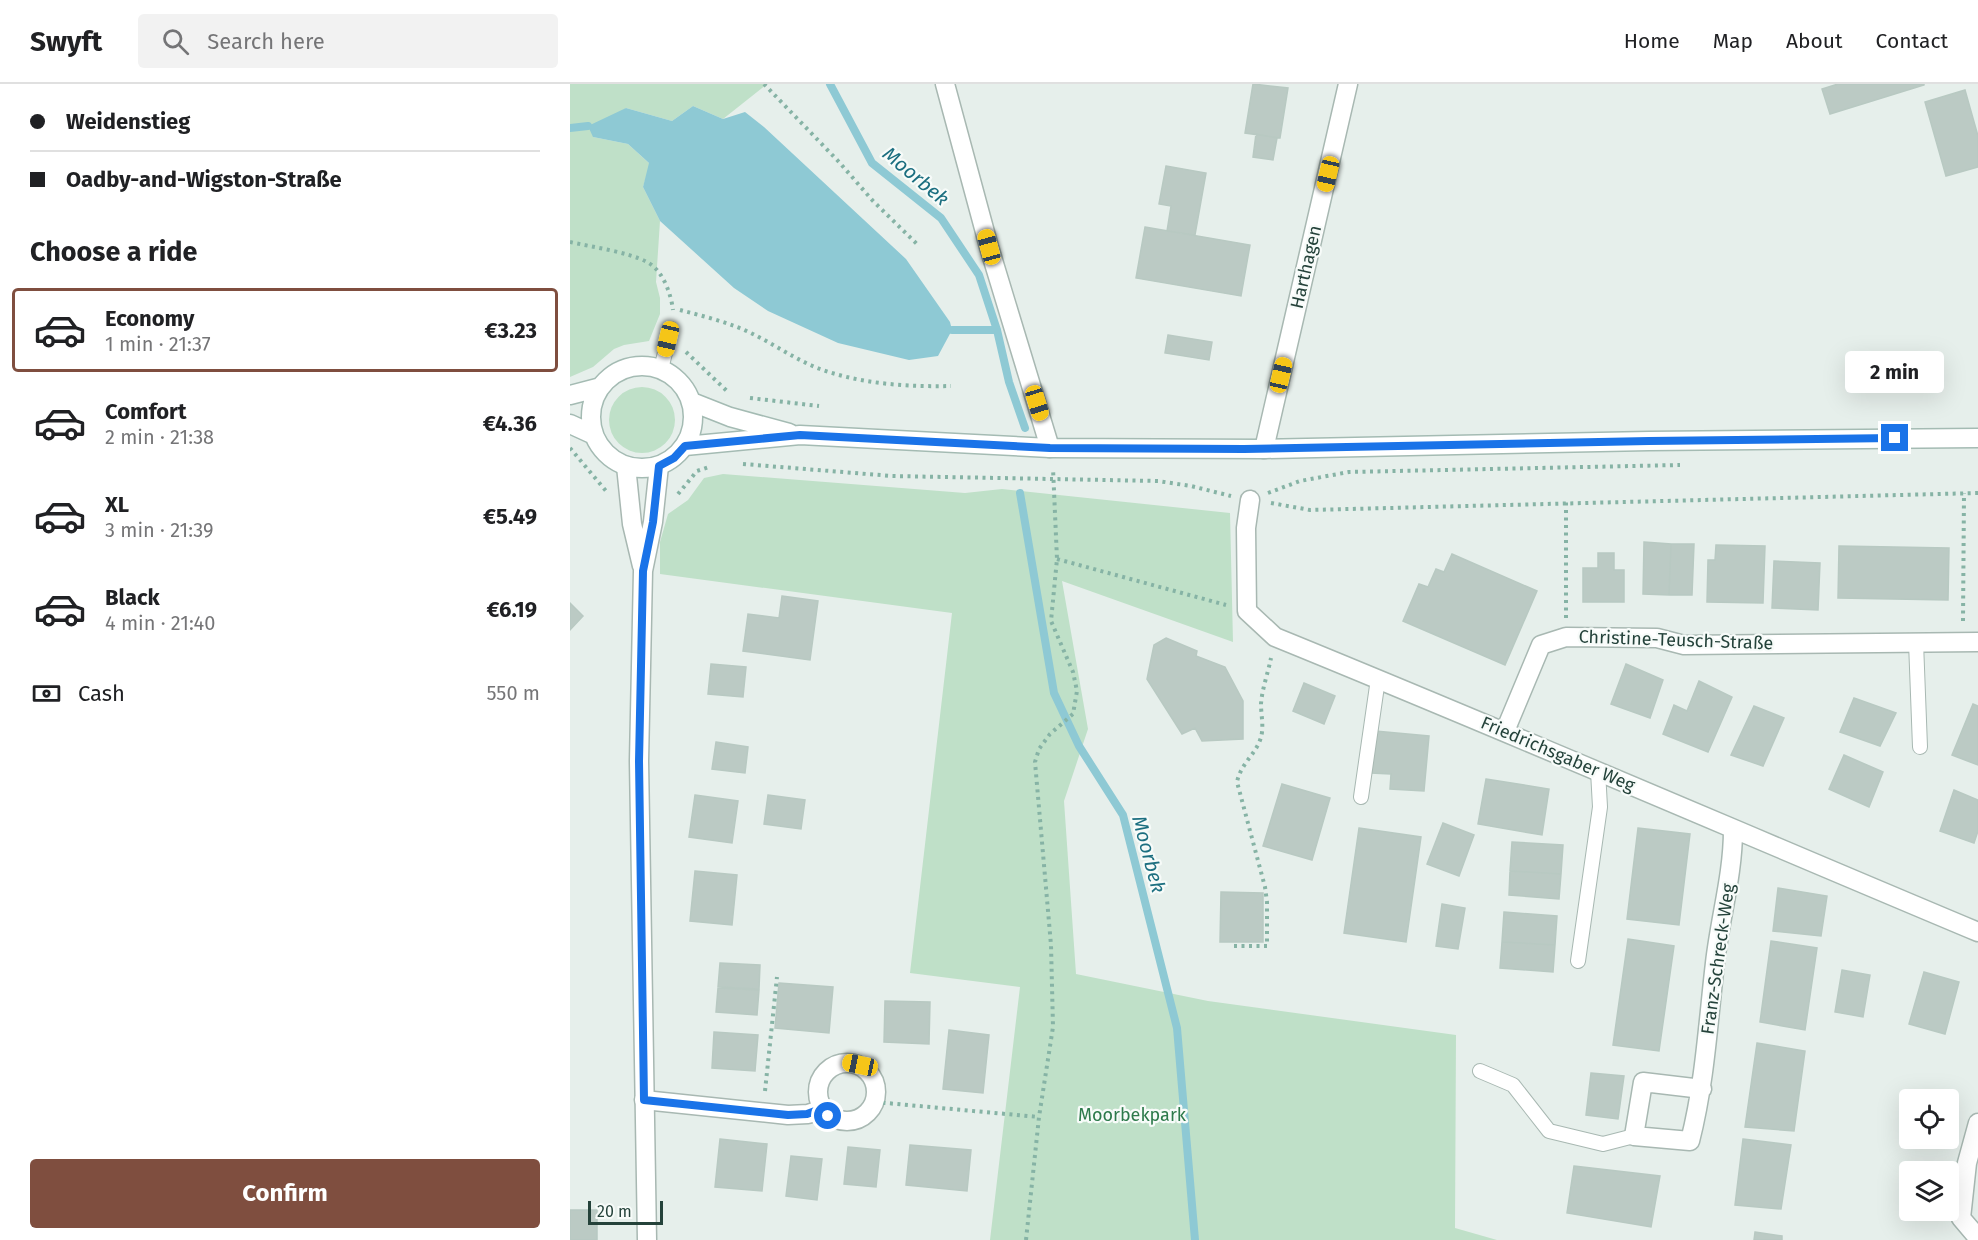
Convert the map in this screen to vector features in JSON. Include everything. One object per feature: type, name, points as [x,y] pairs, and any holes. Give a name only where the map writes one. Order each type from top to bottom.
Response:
[{"type":"street","points":[[945,84],[989,247],[1050,448]]},
{"type":"street","name":"Harthagen","points":[[1264,449],[1348,84]]},
{"type":"street","points":[[633,366],[652,366],[661,369],[670,373],[683,386],[692,402],[693,424],[685,446],[674,458],[659,466],[642,469],[626,466],[617,462],[603,450],[594,435],[592,405],[601,387],[615,373],[633,366]]},
{"type":"street","points":[[570,395],[601,387]]},
{"type":"street","points":[[692,402],[730,417],[800,435]]},
{"type":"street","points":[[570,424],[594,435]]},
{"type":"street","points":[[685,446],[800,435],[1050,448],[1264,449],[1649,441],[1978,438]]},
{"type":"street","points":[[626,466],[632,524],[643,571]]},
{"type":"street","points":[[647,1240],[639,761],[643,571],[653,522],[659,466]]},
{"type":"street","points":[[1247,611],[1246,528],[1250,500]]},
{"type":"street","name":"Friedrichsgaber Weg","points":[[1247,611],[1275,637],[1505,731],[1733,830],[1978,932]]},
{"type":"street","name":"Christine-Teusch-Straße","points":[[1505,731],[1541,645],[1566,637],[1657,638],[1684,645],[1971,642]]},
{"type":"street","name":"Franz-Schreck-Weg","points":[[1634,1136],[1690,1141],[1702,1089],[1715,963],[1723,906],[1733,860],[1733,830]]},
{"type":"street","points":[[846,1062],[860,1065],[871,1074],[876,1088],[875,1102],[868,1114],[855,1121],[841,1122],[828,1116],[823,1108],[819,1104],[817,1090],[822,1077],[832,1066],[846,1062]]},
{"type":"street","points":[[1634,1136],[1643,1083],[1702,1089]]},
{"type":"street","points":[[644,1100],[788,1115],[807,1114],[823,1108]]},
{"type":"street","points":[[1978,1123],[1967,1163],[1961,1218],[1978,1238]]},
{"type":"lane","points":[[661,369],[669,334]]},
{"type":"lane","points":[[1916,642],[1920,747]]},
{"type":"lane","points":[[1361,797],[1378,679]]},
{"type":"lane","points":[[1578,961],[1600,807],[1598,771]]},
{"type":"lane","points":[[1480,1071],[1513,1085],[1549,1131],[1603,1144],[1634,1136]]},
{"type":"path","points":[[764,84],[873,201],[919,246]]},
{"type":"path","points":[[570,242],[649,262],[661,276],[670,292],[673,309],[669,334],[734,397]]},
{"type":"path","points":[[673,309],[737,327],[791,355],[831,372],[894,384],[921,387],[951,386]]},
{"type":"path","points":[[745,398],[819,406]]},
{"type":"path","points":[[570,448],[610,496],[630,506]]},
{"type":"path","points":[[734,463],[892,476],[1158,481],[1310,510],[1978,493]]},
{"type":"path","points":[[1250,500],[1300,481],[1349,472],[1686,464]]},
{"type":"path","points":[[654,505],[659,505],[680,493],[697,471],[715,465]]},
{"type":"path","points":[[1026,1240],[1039,1117],[1053,1027],[1051,945],[1035,762],[1039,749],[1050,734],[1072,714],[1077,691],[1073,672],[1051,621],[1057,559],[1055,478]]},
{"type":"path","points":[[1964,493],[1971,642]]},
{"type":"path","points":[[1566,502],[1566,637]]},
{"type":"path","points":[[1057,559],[1247,611]]},
{"type":"path","points":[[1234,946],[1267,946],[1265,887],[1237,782],[1247,758],[1259,744],[1262,734],[1262,703],[1275,637]]},
{"type":"path","points":[[763,1113],[777,977]]},
{"type":"path","points":[[875,1102],[1039,1117]]},
{"type":"green space","points":[[570,84],[767,84],[723,119],[693,106],[672,121],[626,108],[593,137],[628,144],[650,164],[643,187],[660,221],[656,282],[660,298],[660,314],[649,341],[614,349],[593,367],[570,377]]},
{"type":"green space","points":[[642,387],[654,390],[665,397],[672,408],[675,420],[672,432],[665,443],[654,450],[642,453],[630,450],[619,443],[612,432],[609,420],[612,408],[619,397],[630,390]]},
{"type":"green space","name":"Moorbekpark","points":[[723,474],[965,493],[1002,489],[1230,513],[1233,642],[1062,581],[1088,729],[1064,801],[1076,974],[1208,1001],[1456,1035],[1455,1228],[1497,1240],[990,1240],[1020,987],[910,973],[952,613],[660,574],[660,542],[668,514],[688,500],[704,478]]},
{"type":"water","points":[[693,106],[723,119],[745,112],[906,259],[950,322],[952,330],[938,356],[909,360],[838,343],[768,311],[734,288],[660,221],[643,187],[649,163],[628,144],[593,137],[588,126],[626,108],[672,121]]},
{"type":"building","points":[[1253,84],[1288,88],[1280,138],[1245,133]]},
{"type":"building","points":[[1838,84],[1924,85],[1830,114],[1822,89]]},
{"type":"building","points":[[1965,90],[1978,136],[1978,167],[1946,176],[1925,102]]},
{"type":"building","points":[[1256,134],[1277,138],[1273,160],[1253,157]]},
{"type":"building","points":[[1166,166],[1206,173],[1195,235],[1167,231],[1171,206],[1159,204]]},
{"type":"building","points":[[1145,227],[1250,245],[1241,296],[1136,278]]},
{"type":"building","points":[[1168,335],[1212,342],[1209,360],[1165,353]]},
{"type":"building","points":[[1644,542],[1671,544],[1669,595],[1643,594]]},
{"type":"building","points":[[1671,544],[1694,544],[1692,595],[1669,595]]},
{"type":"building","points":[[1716,545],[1765,546],[1763,603],[1707,602],[1708,560],[1715,560]]},
{"type":"building","points":[[1839,546],[1949,548],[1948,600],[1838,598]]},
{"type":"building","points":[[1598,553],[1614,553],[1614,570],[1624,570],[1624,602],[1583,602],[1583,568],[1598,568]]},
{"type":"building","points":[[1452,554],[1537,591],[1505,665],[1403,621],[1419,584],[1428,587],[1436,569],[1444,572]]},
{"type":"building","points":[[1774,561],[1820,563],[1818,610],[1772,608]]},
{"type":"building","points":[[782,596],[818,601],[810,660],[743,651],[748,614],[779,618]]},
{"type":"building","points":[[570,603],[583,616],[570,630]]},
{"type":"building","points":[[1166,638],[1197,651],[1196,656],[1225,667],[1243,701],[1243,739],[1202,741],[1195,728],[1182,734],[1147,679],[1154,645]]},
{"type":"building","points":[[711,664],[746,667],[743,697],[708,694]]},
{"type":"building","points":[[1626,664],[1663,680],[1650,718],[1611,704]]},
{"type":"building","points":[[1699,681],[1732,697],[1708,752],[1663,734],[1674,705],[1687,711]]},
{"type":"building","points":[[1304,683],[1335,696],[1324,724],[1293,711]]},
{"type":"building","points":[[1854,698],[1896,713],[1880,746],[1840,732]]},
{"type":"building","points":[[1973,704],[1978,706],[1978,765],[1952,755]]},
{"type":"building","points":[[1754,706],[1784,718],[1763,766],[1731,755]]},
{"type":"building","points":[[1375,731],[1429,736],[1424,791],[1390,789],[1391,774],[1371,773]]},
{"type":"building","points":[[716,742],[748,747],[745,773],[712,769]]},
{"type":"building","points":[[1844,755],[1883,772],[1869,807],[1829,789]]},
{"type":"building","points":[[1486,779],[1549,789],[1542,835],[1478,824]]},
{"type":"building","points":[[1282,784],[1330,798],[1312,860],[1263,846]]},
{"type":"building","points":[[1954,790],[1978,800],[1978,831],[1974,843],[1940,831]]},
{"type":"building","points":[[695,795],[738,801],[732,843],[689,837]]},
{"type":"building","points":[[768,795],[805,800],[801,829],[764,824]]},
{"type":"building","points":[[1443,823],[1474,835],[1459,876],[1427,864]]},
{"type":"building","points":[[1359,828],[1421,837],[1406,942],[1344,933]]},
{"type":"building","points":[[1638,828],[1690,834],[1679,925],[1627,919]]},
{"type":"building","points":[[1512,842],[1563,845],[1561,874],[1510,871]]},
{"type":"building","points":[[695,871],[737,875],[732,925],[690,921]]},
{"type":"building","points":[[1510,871],[1561,874],[1559,899],[1509,895]]},
{"type":"building","points":[[1778,888],[1827,896],[1821,936],[1773,931]]},
{"type":"building","points":[[1221,892],[1263,893],[1263,942],[1220,942]]},
{"type":"building","points":[[1442,904],[1465,908],[1458,949],[1436,946]]},
{"type":"building","points":[[1504,912],[1557,916],[1555,945],[1502,942]]},
{"type":"building","points":[[1628,939],[1674,946],[1659,1051],[1613,1045]]},
{"type":"building","points":[[1771,941],[1817,948],[1805,1030],[1760,1022]]},
{"type":"building","points":[[1502,942],[1555,945],[1553,972],[1500,968]]},
{"type":"building","points":[[720,963],[760,965],[759,989],[718,987]]},
{"type":"building","points":[[1842,970],[1870,975],[1863,1017],[1835,1012]]},
{"type":"building","points":[[1924,972],[1959,982],[1945,1034],[1909,1024]]},
{"type":"building","points":[[779,983],[833,987],[829,1033],[775,1028]]},
{"type":"building","points":[[718,988],[759,990],[757,1015],[716,1012]]},
{"type":"building","points":[[885,1001],[930,1002],[929,1044],[884,1042]]},
{"type":"building","points":[[949,1030],[989,1035],[983,1093],[943,1089]]},
{"type":"building","points":[[714,1032],[758,1035],[755,1071],[712,1068]]},
{"type":"building","points":[[1757,1043],[1805,1051],[1794,1131],[1745,1127]]},
{"type":"building","points":[[1591,1073],[1624,1076],[1618,1119],[1586,1115]]},
{"type":"building","points":[[720,1139],[767,1144],[762,1191],[715,1187]]},
{"type":"building","points":[[1743,1139],[1791,1145],[1781,1209],[1735,1205]]},
{"type":"building","points":[[910,1145],[971,1150],[967,1191],[906,1185]]},
{"type":"building","points":[[848,1147],[880,1150],[876,1187],[844,1184]]},
{"type":"building","points":[[791,1156],[822,1159],[817,1200],[786,1196]]},
{"type":"building","points":[[1574,1166],[1660,1176],[1651,1227],[1567,1213]]},
{"type":"building","points":[[570,1210],[597,1210],[597,1240],[570,1240]]},
{"type":"building","points":[[1755,1232],[1782,1236],[1782,1240],[1754,1240]]},
{"type":"waterway","name":"Moorbek","points":[[830,84],[872,163],[941,218],[979,275],[997,330],[1009,382],[1025,428]]},
{"type":"waterway","points":[[570,128],[588,126]]},
{"type":"waterway","points":[[952,330],[997,330]]},
{"type":"waterway","name":"Moorbek","points":[[1020,493],[1054,693],[1079,746],[1123,815],[1177,1028],[1195,1240]]},
{"type":"route","points":[[828,1116],[823,1108],[807,1114],[788,1115],[644,1100],[639,761],[643,571],[653,522],[659,466],[674,458],[685,446],[800,435],[1050,448],[1244,449],[1895,438]]}]
